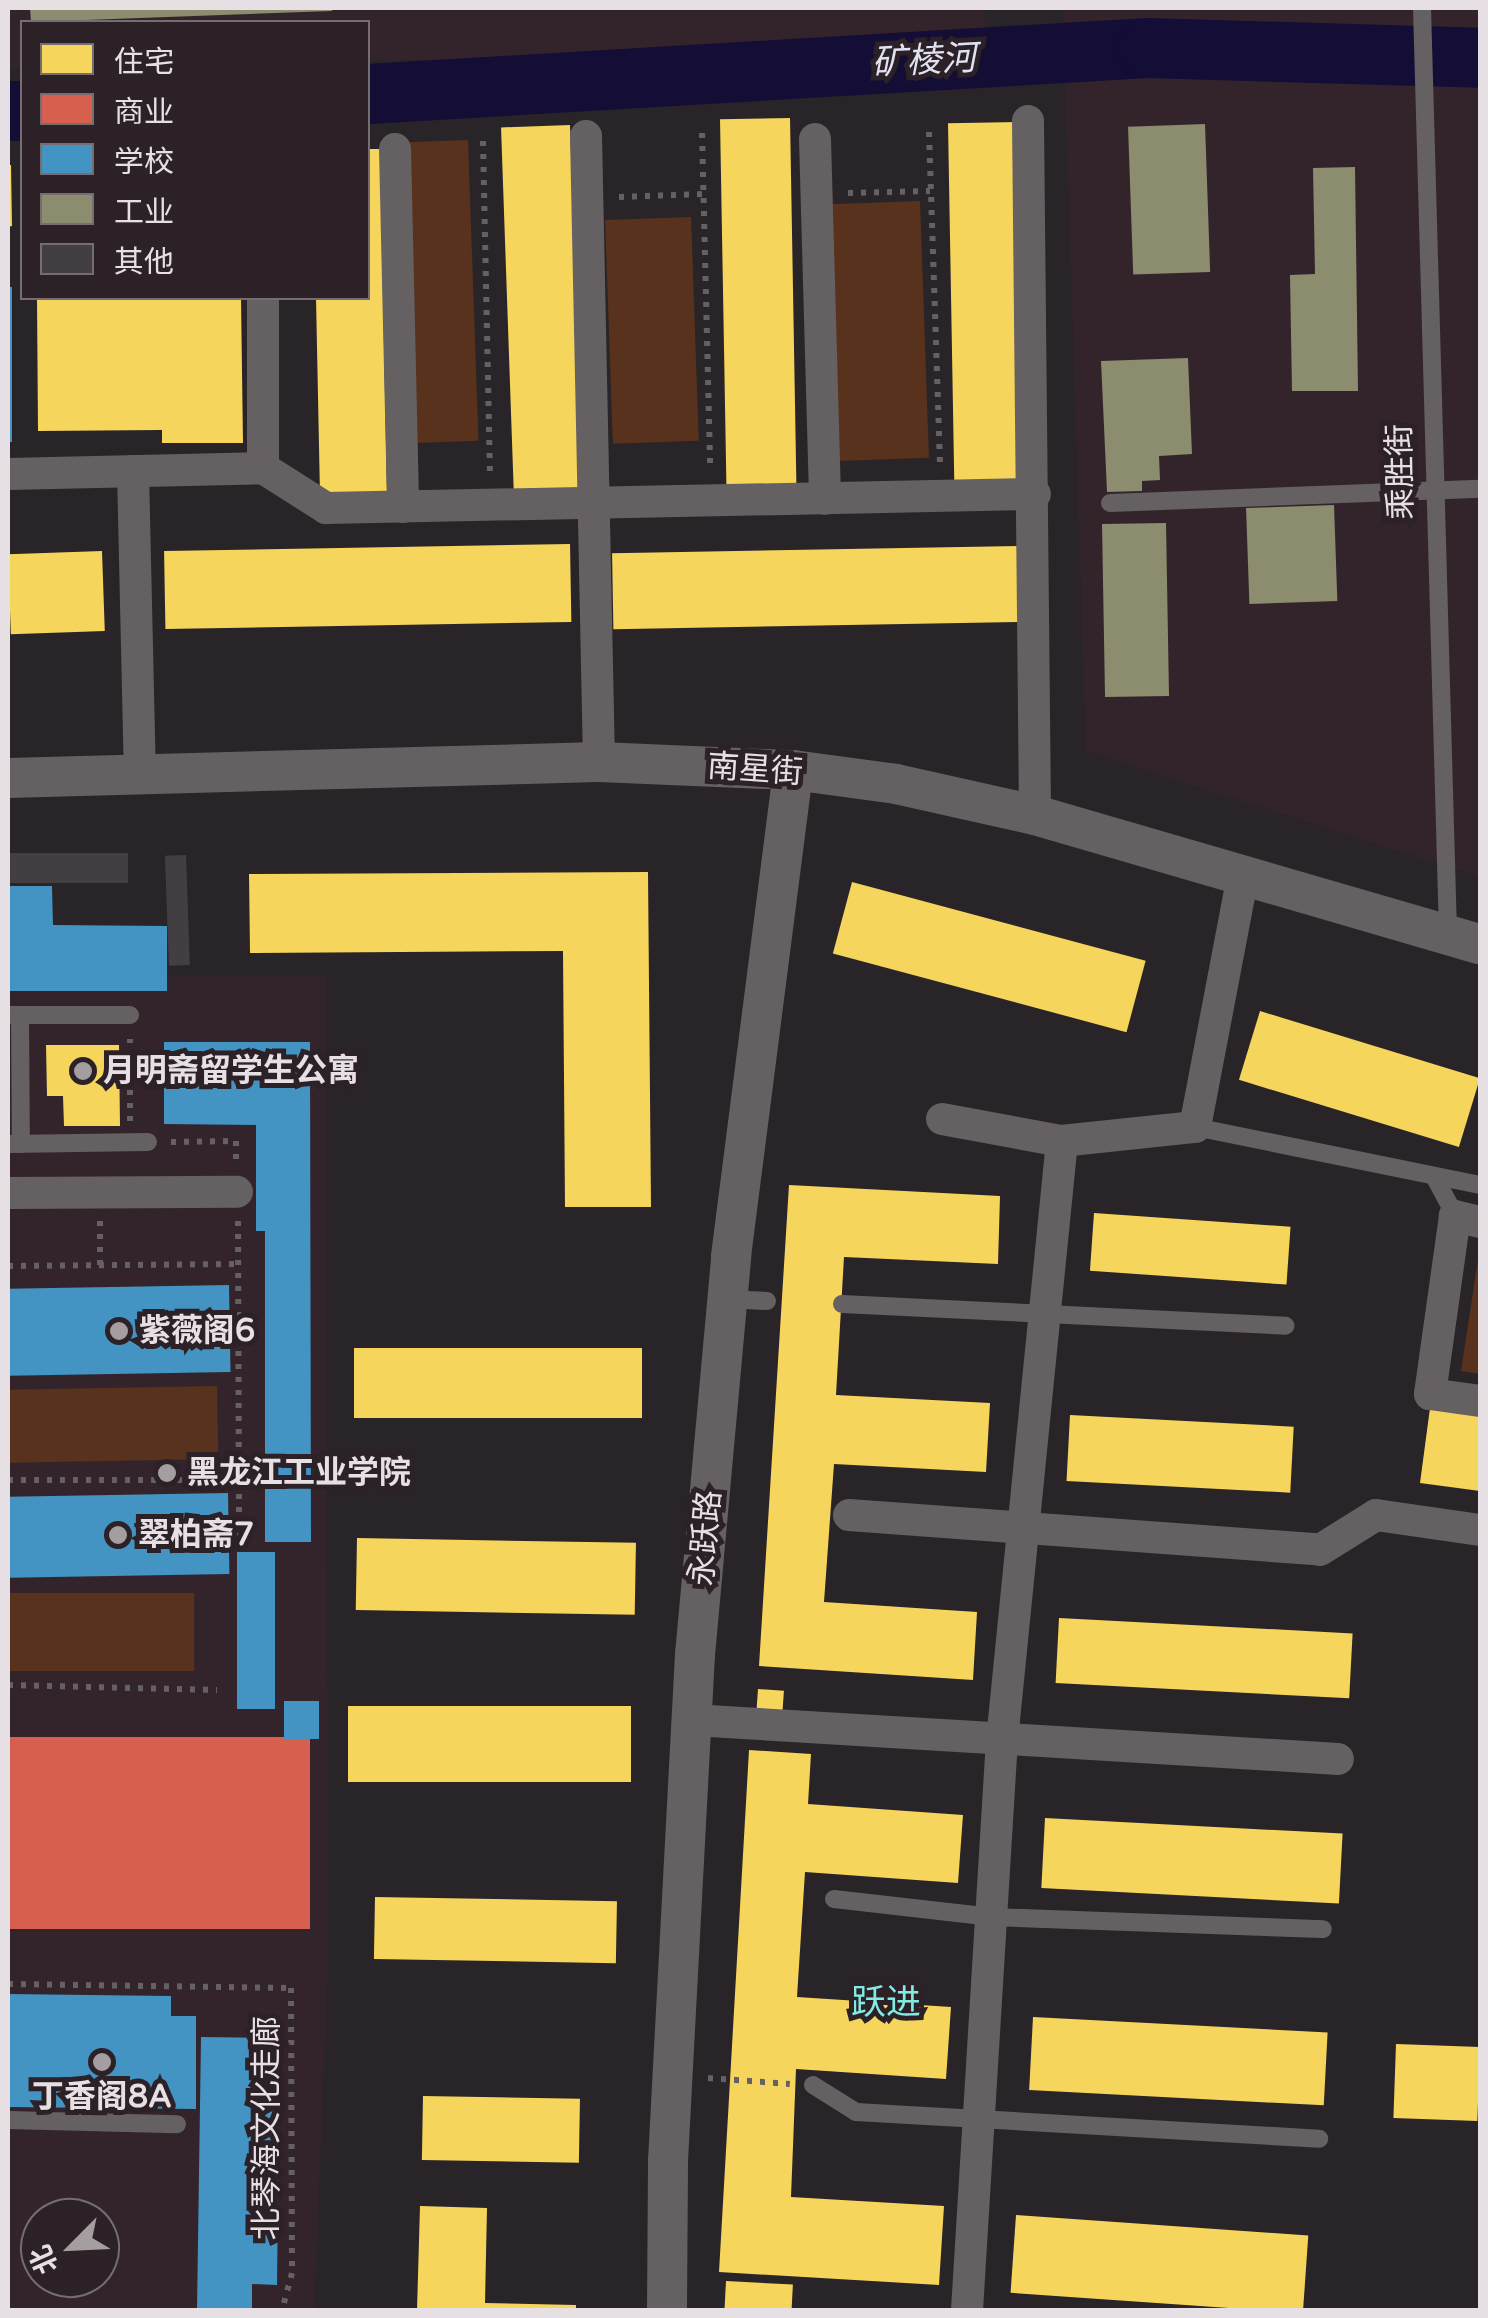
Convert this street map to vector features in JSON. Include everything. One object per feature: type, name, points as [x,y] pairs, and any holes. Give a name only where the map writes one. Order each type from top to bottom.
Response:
[{"type":"street","points":[[1028,121],[1035,494],[1035,815]]},
{"type":"street","points":[[586,136],[598,762]]},
{"type":"street","points":[[815,139],[825,499]]},
{"type":"street","points":[[395,149],[403,507]]},
{"type":"street","points":[[262,300],[263,468]]},
{"type":"street","points":[[8,474],[263,468],[326,508],[1035,494]]},
{"type":"street","points":[[133,471],[140,775]]},
{"type":"street","name":"南星街","points":[[8,778],[598,762],[793,770],[896,784],[1035,815],[1464,939]]},
{"type":"street","name":"永跃路","points":[[668,2310],[672,2075],[692,1720],[727,1300],[793,770]]},
{"type":"street","points":[[942,1119],[1062,1140],[1196,1126],[1242,875]]},
{"type":"street","points":[[967,2310],[982,2120],[1002,1740],[1041,1314],[1062,1140]]},
{"type":"street","points":[[8,1192],[237,1192]]},
{"type":"street","points":[[1468,1219],[1430,1394],[1480,1401]]},
{"type":"street","points":[[849,1515],[1320,1550],[1376,1515],[1480,1530]]},
{"type":"street","points":[[692,1720],[1338,1759]]},
{"type":"lane","name":"乘胜街","points":[[1422,8],[1430,491],[1464,939]]},
{"type":"lane","points":[[1110,504],[1480,489]]},
{"type":"lane","points":[[130,1015],[14,1015],[14,1144],[139,1142]]},
{"type":"lane","points":[[1196,1126],[1480,1185]]},
{"type":"lane","points":[[1434,1176],[1468,1219]]},
{"type":"lane","points":[[727,1300],[767,1301]]},
{"type":"lane","points":[[842,1304],[1286,1326]]},
{"type":"lane","points":[[834,1899],[992,1918],[1323,1929]]},
{"type":"lane","points":[[814,2086],[856,2112],[1319,2139]]},
{"type":"lane","points":[[8,2120],[177,2124]]},
{"type":"path","points":[[929,132],[941,496]]},
{"type":"path","points":[[702,133],[711,501]]},
{"type":"path","points":[[482,141],[490,505]]},
{"type":"path","points":[[817,194],[931,191]]},
{"type":"path","points":[[587,199],[704,194]]},
{"type":"path","points":[[130,1015],[139,1142]]},
{"type":"path","points":[[181,1142],[236,1141]]},
{"type":"path","points":[[238,1233],[239,1540]]},
{"type":"path","points":[[100,1235],[100,1265]]},
{"type":"path","points":[[8,1266],[238,1264]]},
{"type":"path","points":[[8,1480],[239,1480]]},
{"type":"path","points":[[8,1685],[218,1690]]},
{"type":"path","name":"北琴海文化走廊","points":[[8,1984],[291,1988],[292,2273],[282,2310]]},
{"type":"path","points":[[672,2075],[814,2086]]},
{"type":"shaded area","points":[[8,8],[984,8],[987,48],[370,61],[370,20],[20,20],[20,68],[8,69]]},
{"type":"shaded area","points":[[1063,8],[1480,8],[1480,877],[1086,751]]},
{"type":"shaded area","points":[[468,140],[479,441],[416,443],[405,142]]},
{"type":"shaded area","points":[[920,201],[929,458],[838,461],[829,204]]},
{"type":"shaded area","points":[[691,217],[699,441],[613,444],[605,220]]},
{"type":"shaded area","name":"黑龙江工业学院","points":[[326,975],[328,1968],[314,2310],[8,2310],[8,978]]},
{"type":"shaded area","points":[[1480,1246],[1480,1374],[1461,1371]]},
{"type":"shaded area","points":[[217,1386],[218,1459],[9,1463],[8,1390]]},
{"type":"shaded area","points":[[8,1593],[194,1593],[194,1671],[8,1671]]},
{"type":"building: 住宅","points":[[790,118],[796,489],[726,490],[720,119]]},
{"type":"building: 住宅","points":[[1019,122],[1025,483],[954,484],[948,123]]},
{"type":"building: 住宅","points":[[570,125],[583,491],[514,493],[501,127]]},
{"type":"building: 住宅","points":[[370,149],[380,149],[387,494],[320,495],[316,300],[370,300]]},
{"type":"building: 住宅","points":[[8,165],[12,226],[8,227]]},
{"type":"building: 住宅","points":[[37,300],[241,300],[243,443],[162,443],[162,430],[38,431]]},
{"type":"building: 住宅","points":[[570,544],[571,622],[165,629],[164,551]]},
{"type":"building: 住宅","points":[[1022,546],[1023,622],[613,629],[612,553]]},
{"type":"building: 住宅","points":[[102,551],[105,631],[11,634],[8,554]]},
{"type":"building: 住宅","points":[[648,872],[651,1207],[565,1207],[563,951],[250,953],[249,874]]},
{"type":"building: 住宅","points":[[852,882],[1146,961],[1126,1032],[833,953]]},
{"type":"building: 住宅","points":[[1260,1011],[1480,1078],[1459,1147],[1239,1080]]},
{"type":"building: 住宅","name":"月明斋留学生公寓","points":[[46,1045],[119,1045],[120,1126],[64,1126],[63,1096],[47,1096]]},
{"type":"building: 住宅","points":[[789,1185],[1000,1196],[998,1264],[844,1257],[836,1395],[990,1403],[986,1472],[834,1464],[824,1602],[977,1612],[973,1680],[759,1666]]},
{"type":"building: 住宅","points":[[1094,1213],[1291,1227],[1286,1285],[1090,1271]]},
{"type":"building: 住宅","points":[[354,1348],[642,1348],[642,1418],[354,1418]]},
{"type":"building: 住宅","points":[[1430,1408],[1480,1415],[1480,1491],[1420,1483]]},
{"type":"building: 住宅","points":[[1070,1415],[1294,1427],[1290,1493],[1067,1481]]},
{"type":"building: 住宅","points":[[357,1538],[636,1543],[635,1615],[356,1610]]},
{"type":"building: 住宅","points":[[1059,1618],[1353,1633],[1349,1698],[1056,1683]]},
{"type":"building: 住宅","points":[[758,1689],[784,1691],[782,1713],[756,1711]]},
{"type":"building: 住宅","points":[[348,1706],[631,1706],[631,1782],[348,1782]]},
{"type":"building: 住宅","points":[[749,1750],[811,1754],[808,1804],[963,1815],[958,1883],[805,1872],[797,1997],[951,2007],[946,2079],[796,2069],[791,2197],[944,2206],[939,2285],[719,2272]]},
{"type":"building: 住宅","points":[[1045,1818],[1343,1834],[1339,1904],[1041,1888]]},
{"type":"building: 住宅","points":[[375,1897],[617,1901],[616,1963],[374,1959]]},
{"type":"building: 住宅","points":[[1033,2017],[1328,2032],[1324,2105],[1029,2090]]},
{"type":"building: 住宅","points":[[1396,2044],[1480,2047],[1477,2121],[1393,2118]]},
{"type":"building: 住宅","points":[[423,2096],[580,2099],[579,2163],[422,2160]]},
{"type":"building: 住宅","points":[[420,2206],[487,2208],[485,2303],[576,2305],[576,2310],[417,2310]]},
{"type":"building: 住宅","points":[[1016,2215],[1308,2235],[1303,2310],[1011,2293]]},
{"type":"building: 住宅","points":[[726,2281],[793,2285],[792,2310],[724,2310]]},
{"type":"building: 商业","points":[[8,1737],[310,1737],[310,1929],[8,1929]]},
{"type":"building: 学校","points":[[8,287],[12,287],[12,442],[8,442]]},
{"type":"building: 学校","points":[[8,886],[52,886],[53,925],[167,926],[167,991],[8,991]]},
{"type":"building: 学校","points":[[164,1042],[310,1042],[311,1542],[265,1542],[265,1231],[256,1231],[256,1125],[164,1124]]},
{"type":"building: 学校","name":"紫薇阁6","points":[[229,1285],[231,1372],[10,1376],[8,1289]]},
{"type":"building: 学校","name":"翠柏斋7","points":[[228,1493],[229,1574],[9,1578],[8,1497]]},
{"type":"building: 学校","points":[[237,1552],[275,1552],[275,1709],[237,1709]]},
{"type":"building: 学校","points":[[284,1701],[319,1701],[319,1739],[284,1739]]},
{"type":"building: 学校","name":"丁香阁8A","points":[[8,1994],[171,1996],[171,2016],[196,2016],[196,2109],[8,2107]]},
{"type":"building: 学校","points":[[201,2037],[280,2038],[277,2285],[252,2284],[252,2310],[197,2310]]},
{"type":"building: 工业","points":[[30,8],[332,8],[332,11],[31,20]]},
{"type":"building: 工业","points":[[1205,124],[1210,272],[1133,275],[1128,127]]},
{"type":"building: 工业","points":[[1355,167],[1358,391],[1292,391],[1290,275],[1315,274],[1313,168]]},
{"type":"building: 工业","points":[[1188,358],[1192,454],[1159,456],[1160,480],[1142,481],[1142,491],[1107,492],[1101,361]]},
{"type":"building: 工业","points":[[1334,505],[1337,601],[1249,604],[1246,508]]},
{"type":"building: 工业","points":[[1166,523],[1169,696],[1105,697],[1102,524]]},
{"type":"building: 其他","points":[[8,853],[128,853],[128,883],[8,883]]},
{"type":"building: 其他","points":[[186,855],[190,965],[169,966],[165,856]]},
{"type":"waterway","name":"矿棱河","points":[[370,94],[1148,48],[1480,58]]},
{"type":"waterway","name":"矿棱河","points":[[8,111],[20,111]]},
{"type":"place","name":"月明斋留学生公寓","points":[[83,1071]]},
{"type":"place","name":"紫薇阁6","points":[[119,1331]]},
{"type":"place","name":"黑龙江工业学院","points":[[167,1473]]},
{"type":"place","name":"翠柏斋7","points":[[118,1535]]},
{"type":"place","name":"丁香阁8A","points":[[102,2062]]},
{"type":"district","name":"跃进","points":[[886,2003]]}]
